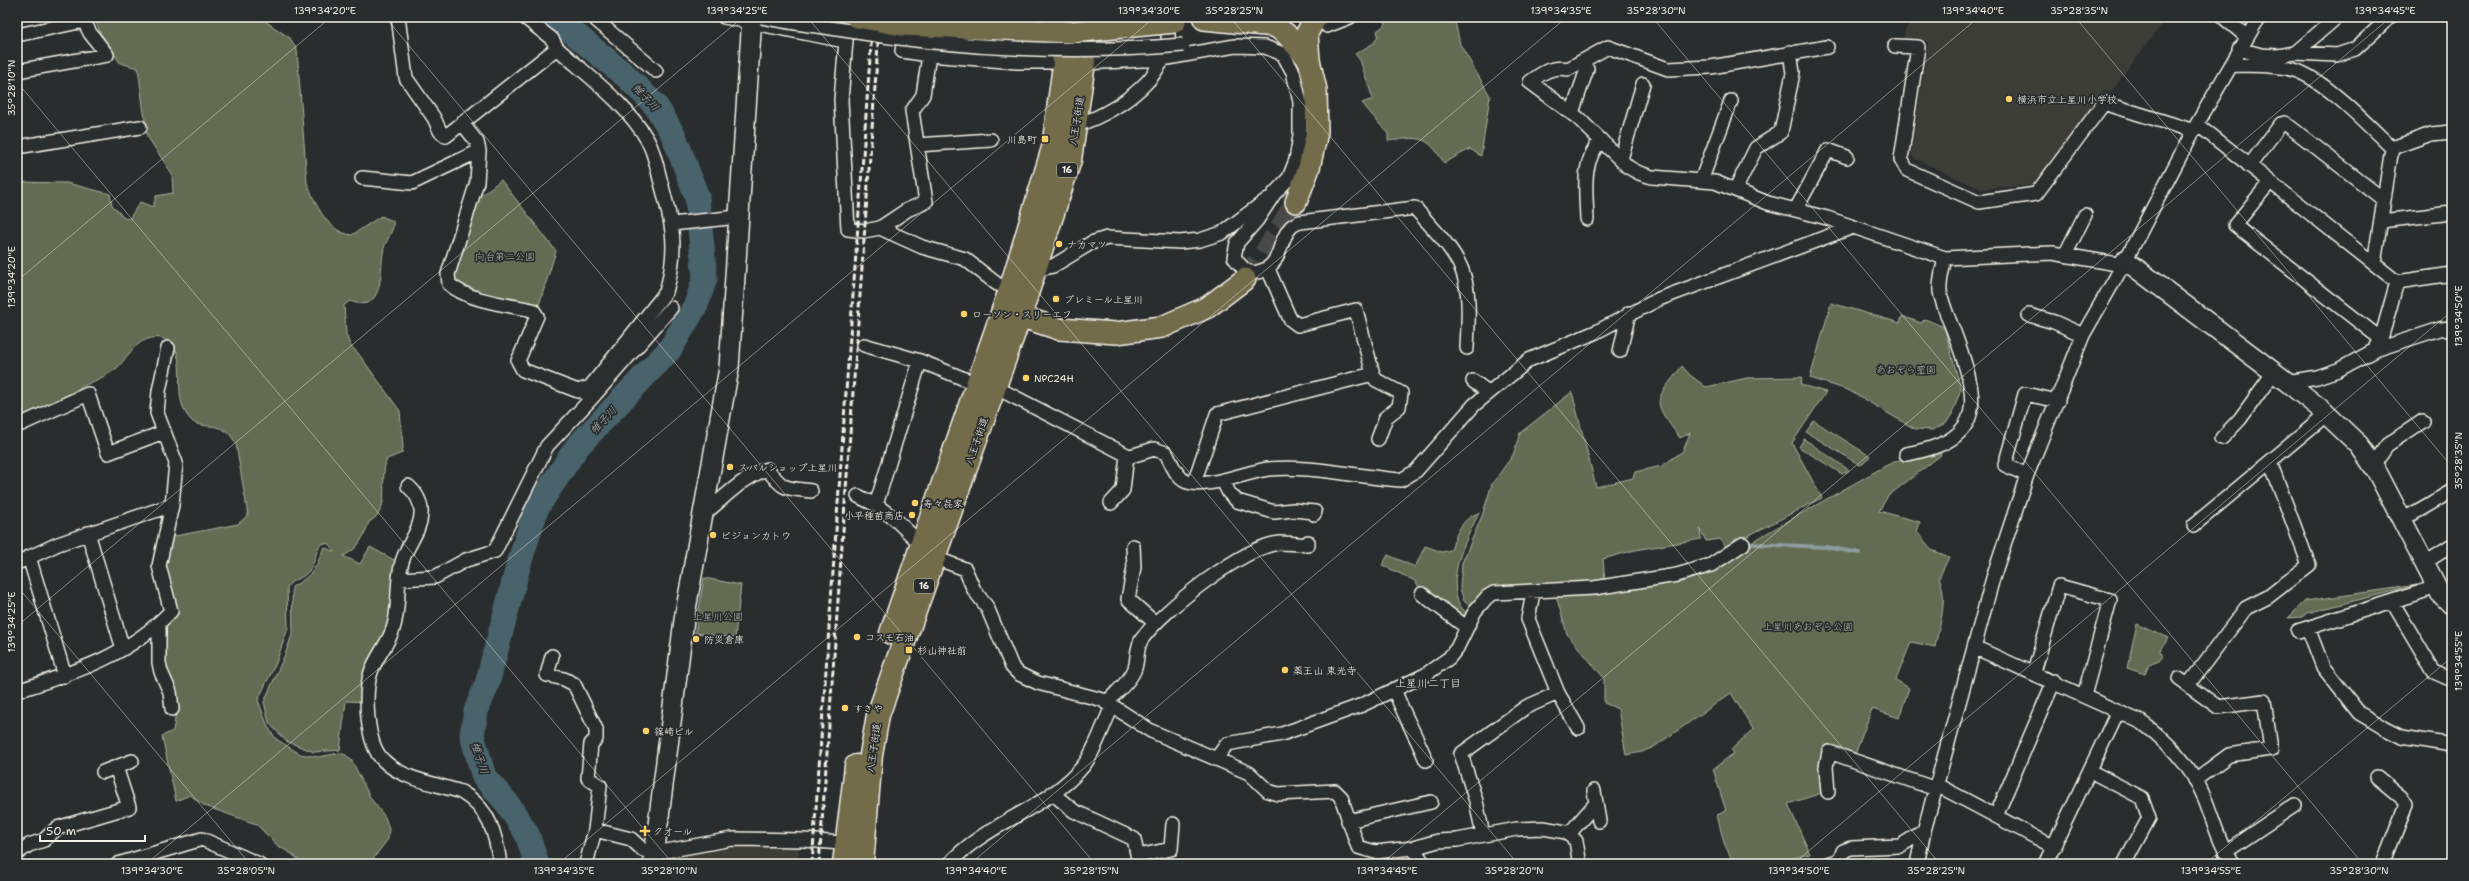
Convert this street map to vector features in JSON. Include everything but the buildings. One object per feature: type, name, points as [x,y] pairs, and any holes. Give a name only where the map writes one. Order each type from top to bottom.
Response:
[{"type":"highway","name":"八王子街道","points":[[1011,314],[1011,287],[1053,148],[1064,65],[1061,17]]},
{"type":"highway","name":"八王子街道","points":[[854,854],[859,742],[871,690],[929,551],[1011,314],[1036,270],[1070,160],[1084,63],[1081,17]]},
{"type":"main road","points":[[857,17],[902,25],[1072,32],[1170,19],[1208,18],[1275,26],[1286,34],[1308,60]]},
{"type":"main road","points":[[1296,202],[1309,168],[1317,132],[1316,90],[1308,60],[1307,33],[1322,21]]},
{"type":"main road","points":[[1011,314],[1059,329],[1116,333],[1162,327],[1208,307],[1245,280]]},
{"type":"street","points":[[398,17],[406,78],[434,118],[440,132],[446,136],[557,48]]},
{"type":"street","points":[[524,17],[552,39],[557,48],[611,96],[631,118],[649,142],[678,223],[666,292],[590,387],[587,395]]},
{"type":"street","points":[[724,17],[755,19],[889,38],[970,46],[1094,49],[1183,45]]},
{"type":"street","points":[[848,17],[841,100],[848,229],[864,231],[880,228],[907,210],[926,202],[912,110],[923,96],[929,54]]},
{"type":"street","points":[[906,17],[902,52],[1017,62],[1052,62]]},
{"type":"street","points":[[992,17],[996,60]]},
{"type":"street","points":[[1010,17],[1011,20],[1000,44],[1009,58],[1016,61],[1043,61],[1046,58],[1047,48]]},
{"type":"street","points":[[1322,21],[1350,17]]},
{"type":"street","points":[[2223,17],[2246,37]]},
{"type":"street","points":[[1917,864],[1924,831],[1993,578],[2027,475],[2058,401],[2083,335],[2124,263],[2195,128],[2233,65],[2239,49],[2259,17]]},
{"type":"street","points":[[2295,52],[2337,17]]},
{"type":"street","points":[[2239,49],[2273,56],[2295,52],[2337,55],[2355,49],[2390,17]]},
{"type":"street","points":[[595,18],[656,71]]},
{"type":"street","points":[[755,19],[845,41]]},
{"type":"street","points":[[654,858],[684,620],[729,368],[731,218],[755,19]]},
{"type":"street","points":[[1076,125],[1102,117],[1147,82],[1162,59],[1171,50],[1170,19]]},
{"type":"street","points":[[17,35],[84,21],[90,33],[107,55],[17,71]]},
{"type":"street","points":[[1084,63],[1162,59],[1235,46],[1266,47],[1280,43]]},
{"type":"street","points":[[1818,44],[1790,52],[1711,67],[1668,69],[1608,47],[1568,69],[1557,67],[1542,73],[1530,82],[1572,113],[1621,159],[1639,173],[1652,177],[1715,182],[1768,203],[1796,209],[1945,258],[2052,253],[2124,263],[2281,377],[2327,414],[2359,445],[2373,465],[2437,588],[2452,605]]},
{"type":"street","points":[[1895,46],[1918,47],[1901,159],[1908,170],[1979,202],[2036,194],[2104,103],[2195,128],[2249,166],[2398,282],[2452,274]]},
{"type":"street","points":[[1036,270],[1053,266],[1091,243],[1107,238],[1180,242],[1200,240],[1222,232],[1274,194],[1290,178],[1296,160],[1300,135],[1300,102],[1293,72],[1283,54],[1266,47]]},
{"type":"street","points":[[1735,190],[1756,148],[1781,132],[1793,73],[1790,52]]},
{"type":"street","points":[[2233,65],[2295,70],[2311,78],[2338,99],[2392,148]]},
{"type":"street","points":[[1572,113],[1588,69]]},
{"type":"street","points":[[1621,159],[1644,84]]},
{"type":"street","points":[[1702,180],[1731,101]]},
{"type":"street","points":[[462,123],[477,142],[479,151],[477,182],[448,274],[449,284],[455,290],[490,302],[532,310],[537,316],[518,361],[523,370],[587,395]]},
{"type":"street","points":[[2249,166],[2281,124],[2286,123],[2384,200]]},
{"type":"street","points":[[17,147],[140,127]]},
{"type":"street","points":[[2392,148],[2431,134],[2452,132]]},
{"type":"street","points":[[917,145],[991,140]]},
{"type":"street","points":[[1587,219],[1585,173],[1593,149],[1601,140]]},
{"type":"street","points":[[2374,264],[2392,148]]},
{"type":"street","points":[[1796,209],[1828,150],[1847,157]]},
{"type":"street","points":[[362,178],[412,183],[479,151]]},
{"type":"street","points":[[2270,182],[2235,225],[2378,344]]},
{"type":"street","points":[[1274,194],[1257,220],[1237,243],[1234,257],[1243,269],[1254,273],[1268,269],[1275,260],[1291,227],[1300,222],[1415,208],[1451,250],[1462,271],[1468,298],[1467,348]]},
{"type":"street","points":[[2381,221],[2452,212]]},
{"type":"street","points":[[2065,255],[2085,215]]},
{"type":"street","points":[[678,223],[731,218]]},
{"type":"street","points":[[864,345],[920,361],[986,385],[1126,455],[1131,456],[1154,449],[1166,453],[1179,477],[1187,482],[1222,481],[1253,471],[1291,467],[1401,480],[1416,471],[1474,405],[1529,360],[1596,332],[1629,313],[1659,299],[1853,227]]},
{"type":"street","points":[[880,228],[922,247],[965,259],[997,284],[1011,287]]},
{"type":"street","points":[[1906,454],[1942,446],[1959,433],[1970,416],[1973,391],[1940,290],[1945,258]]},
{"type":"street","points":[[1268,269],[1290,319],[1298,325],[1356,310],[1373,374],[1376,380],[1401,393],[1399,407],[1386,417],[1378,439]]},
{"type":"street","points":[[2378,344],[2398,282]]},
{"type":"street","points":[[399,579],[435,577],[466,560],[495,551],[547,446],[587,395],[671,308]]},
{"type":"street","points":[[1620,351],[1629,313]]},
{"type":"street","points":[[2029,314],[2054,322],[2083,335]]},
{"type":"street","points":[[2222,438],[2281,377],[2317,377],[2338,370],[2378,344],[2440,329],[2452,328]]},
{"type":"street","points":[[17,691],[66,676],[97,664],[124,649],[159,624],[170,611],[159,566],[172,505],[176,463],[169,440],[164,432],[157,413],[159,391],[168,348]]},
{"type":"street","points":[[876,505],[920,361]]},
{"type":"street","points":[[1194,483],[1217,414],[1373,374]]},
{"type":"street","points":[[1473,381],[1488,392]]},
{"type":"street","points":[[17,426],[88,394],[108,453],[164,432]]},
{"type":"street","points":[[2027,475],[2005,465],[2025,394],[2058,401]]},
{"type":"street","points":[[2194,525],[2327,414]]},
{"type":"street","points":[[2373,465],[2387,445],[2424,421]]},
{"type":"street","points":[[1111,503],[1123,490],[1126,455]]},
{"type":"street","points":[[2195,780],[2229,755],[2271,750],[2264,701],[2218,707],[2183,682],[2246,608],[2268,597],[2309,565],[2270,462]]},
{"type":"street","points":[[704,514],[739,483],[753,474],[767,469],[782,486],[793,491],[811,491]]},
{"type":"street","points":[[1222,481],[1229,493],[1237,501],[1274,512],[1293,510],[1315,512],[1314,514]]},
{"type":"street","points":[[408,486],[415,493],[420,502],[421,515],[401,565],[393,630],[371,672],[369,686],[370,729],[374,746],[382,759],[395,771],[461,792],[471,797],[486,813],[496,834],[500,864]]},
{"type":"street","points":[[2402,520],[2452,491]]},
{"type":"street","points":[[858,496],[876,505],[929,551],[965,569],[974,590],[987,607],[1012,667],[1019,674],[1038,683],[1109,705],[1151,731],[1249,773],[1268,791],[1278,794],[1335,791],[1341,797],[1358,847],[1376,852],[1413,848],[1438,841],[1517,829],[1543,828],[1566,832],[1569,834],[1576,841],[1580,859]]},
{"type":"street","points":[[17,562],[88,533],[172,505]]},
{"type":"street","points":[[88,533],[124,649]]},
{"type":"street","points":[[949,864],[956,856],[984,835],[1052,793],[1069,780],[1084,764],[1109,705],[1135,669],[1141,640],[1155,623],[1182,597],[1235,562],[1280,543],[1308,545],[1308,542]]},
{"type":"street","points":[[1216,759],[1227,744],[1282,734],[1362,705],[1425,675],[1449,658],[1457,648],[1469,618],[1480,604],[1494,593],[1533,593],[1625,585],[1677,575],[1711,565],[1743,544]]},
{"type":"street","points":[[2424,563],[2452,545]]},
{"type":"street","points":[[1133,546],[1134,567],[1128,599],[1155,623]]},
{"type":"street","points":[[29,558],[66,676]]},
{"type":"street","points":[[2034,672],[2059,586],[2110,600],[2084,696]]},
{"type":"street","points":[[2437,588],[2394,603],[2303,629],[2323,667],[2359,713],[2402,736],[2452,745]]},
{"type":"street","points":[[1533,593],[1528,619],[1558,693],[1578,728]]},
{"type":"street","points":[[1422,594],[1469,618]]},
{"type":"street","points":[[2394,603],[2434,672],[2452,680]]},
{"type":"street","points":[[159,624],[160,672],[170,692],[172,709]]},
{"type":"street","points":[[1974,647],[2054,681],[2117,713],[2140,722],[2159,735],[2177,753],[2195,780],[2204,797],[2225,852],[2234,864]]},
{"type":"street","points":[[552,656],[547,675],[564,679],[574,684],[596,729],[596,738],[591,744],[588,778],[600,786],[595,830],[586,864]]},
{"type":"street","points":[[1996,816],[2054,681]]},
{"type":"street","points":[[1394,689],[1402,712],[1411,726],[1426,760]]},
{"type":"street","points":[[1483,835],[1476,801],[1461,754],[1526,707],[1558,693]]},
{"type":"street","points":[[2045,864],[2117,713]]},
{"type":"street","points":[[1828,792],[1826,767],[1829,752],[1937,787],[2054,847]]},
{"type":"street","points":[[104,772],[132,762]]},
{"type":"street","points":[[20,856],[29,845],[44,840],[57,828],[129,807],[116,767]]},
{"type":"street","points":[[2090,771],[2142,798],[2149,818],[2124,864]]},
{"type":"street","points":[[2378,777],[2401,797],[2406,805],[2383,864]]},
{"type":"street","points":[[1052,793],[1074,811],[1134,839],[1138,860],[1174,854],[1174,824]]},
{"type":"street","points":[[1569,834],[1595,797],[1599,821]]},
{"type":"street","points":[[1348,821],[1431,802]]},
{"type":"street","points":[[2225,852],[2295,805]]},
{"type":"street","points":[[595,830],[631,840],[654,858],[732,839],[854,854]]},
{"type":"street","points":[[1828,864],[1840,860],[1843,851],[1851,848],[1900,846],[1924,831]]},
{"type":"street","points":[[118,864],[202,839],[259,864]]},
{"type":"street","points":[[1413,848],[1424,864]]},
{"type":"shaded area","name":"横浜市立上星川小学校","points":[[1915,17],[2167,17],[2110,93],[2105,89],[2094,104],[2096,106],[2033,185],[1981,189],[1916,159],[1911,155],[1928,42],[1902,40],[1906,29]]},
{"type":"shaded area","points":[[730,843],[799,844],[798,864],[664,864],[669,853]]},
{"type":"green space","points":[[94,17],[259,17],[290,38],[297,50],[307,183],[314,200],[329,223],[343,233],[352,235],[381,216],[393,221],[392,229],[385,244],[380,280],[375,297],[369,302],[361,304],[350,301],[344,305],[346,334],[350,345],[358,353],[400,411],[403,447],[402,453],[387,459],[381,510],[369,522],[357,546],[343,556],[360,564],[370,547],[396,561],[391,596],[392,615],[366,702],[346,701],[340,750],[314,752],[286,741],[269,723],[264,702],[293,632],[292,587],[309,575],[315,567],[324,547],[334,552],[329,544],[322,543],[319,546],[310,570],[291,582],[287,587],[288,628],[276,663],[258,700],[268,727],[276,739],[300,754],[319,757],[339,753],[346,755],[352,761],[371,799],[385,817],[389,829],[388,839],[373,859],[375,864],[303,864],[292,854],[278,846],[256,824],[205,806],[190,795],[176,801],[162,736],[173,731],[177,707],[160,661],[162,626],[173,610],[161,566],[170,537],[238,524],[248,515],[236,444],[230,435],[224,430],[217,427],[198,424],[192,421],[187,415],[181,400],[178,358],[174,347],[169,341],[162,338],[151,338],[145,340],[136,346],[117,368],[109,374],[43,408],[17,418],[17,182],[67,183],[110,194],[112,205],[124,218],[129,219],[140,202],[153,207],[156,196],[173,193],[172,174],[147,136],[138,68],[120,63],[100,32]]},
{"type":"green space","points":[[1384,17],[1454,17],[1460,44],[1490,96],[1481,156],[1470,149],[1444,163],[1427,142],[1415,139],[1388,141],[1388,134],[1362,103],[1373,99],[1360,60],[1355,54],[1374,43],[1378,35],[1377,31],[1386,24]]},
{"type":"green space","name":"向台第二公園","points":[[501,180],[556,251],[539,305],[534,306],[513,303],[477,295],[458,285],[452,278],[480,196]]},
{"type":"green space","name":"あおぞら霊園","points":[[1831,303],[1900,323],[1902,316],[1921,323],[1925,319],[1944,327],[1961,389],[1952,414],[1947,422],[1933,430],[1915,429],[1848,390],[1810,378]]},
{"type":"green space","points":[[1682,366],[1690,375],[1706,387],[1747,378],[1802,377],[1801,385],[1826,392],[1792,443],[1822,498],[1726,547],[1720,539],[1706,541],[1700,529],[1701,539],[1635,550],[1603,559],[1605,582],[1497,588],[1471,608],[1464,601],[1460,588],[1462,563],[1482,516],[1492,484],[1513,455],[1520,433],[1572,392],[1596,487],[1633,478],[1635,472],[1662,466],[1683,451],[1690,433],[1680,438],[1664,416],[1659,402],[1665,388]]},
{"type":"green space","points":[[1814,421],[1870,456],[1860,465],[1806,432]]},
{"type":"green space","points":[[1804,439],[1849,470],[1842,474],[1799,447]]},
{"type":"green space","name":"上星川あおぞら公園","points":[[1939,450],[1941,455],[1888,496],[1879,511],[1920,522],[1917,532],[1932,550],[1949,557],[1939,578],[1942,586],[1943,604],[1935,647],[1911,642],[1896,680],[1909,688],[1899,718],[1872,709],[1854,757],[1826,746],[1825,792],[1788,804],[1810,854],[1766,864],[1734,864],[1724,843],[1717,815],[1726,811],[1713,769],[1734,753],[1731,750],[1753,729],[1731,693],[1654,747],[1642,752],[1626,755],[1618,709],[1604,703],[1604,678],[1567,634],[1555,592],[1712,567],[1767,533],[1885,466],[1906,457]]},
{"type":"green space","points":[[1479,513],[1464,544],[1455,579],[1459,603],[1469,616],[1466,622],[1426,589],[1422,591],[1415,581],[1382,565],[1388,555],[1415,567],[1425,546],[1442,552],[1451,550],[1460,528],[1473,515]]},
{"type":"green space","name":"上星川公園","points":[[704,578],[741,585],[735,638],[695,633]]},
{"type":"green space","points":[[2417,585],[2307,613],[2302,617],[2288,618],[2305,601]]},
{"type":"green space","points":[[2137,624],[2168,638],[2160,652],[2164,655],[2159,661],[2149,665],[2145,674],[2127,668]]},
{"type":"waterway","name":"帷子川","points":[[537,864],[527,834],[507,803],[484,777],[472,735],[476,711],[487,684],[519,563],[537,507],[577,447],[670,349],[696,305],[705,278],[697,197],[674,136],[656,106],[626,76],[554,17]]},
{"type":"waterway","points":[[1752,544],[1826,547],[1859,553]]},
{"type":"tunnel","points":[[1245,279],[1266,251],[1296,202]]},
{"type":"railway","points":[[812,864],[873,17]]},
{"type":"railway","points":[[819,864],[880,17]]},
{"type":"place","name":"横浜市立上星川小学校","points":[[2009,99]]},
{"type":"place","name":"川島町","points":[[1045,139]]},
{"type":"place","name":"ナカマツ","points":[[1059,244]]},
{"type":"place","name":"プレミール上星川","points":[[1056,299]]},
{"type":"place","name":"ローソン・スリーエフ","points":[[964,314]]},
{"type":"place","name":"NPC24H","points":[[1026,378]]},
{"type":"place","name":"スバルショップ上星川","points":[[730,467]]},
{"type":"place","name":"寿々㐂家","points":[[915,503]]},
{"type":"place","name":"小平種苗商店","points":[[912,515]]},
{"type":"place","name":"ビジョンカトウ","points":[[713,535]]},
{"type":"place","name":"コスモ石油","points":[[857,637]]},
{"type":"place","name":"防災倉庫","points":[[696,639]]},
{"type":"place","name":"杉山神社前","points":[[909,650]]},
{"type":"place","name":"薬王山 東光寺","points":[[1285,670]]},
{"type":"place","name":"すきや","points":[[845,708]]},
{"type":"place","name":"篠崎ビル","points":[[646,731]]},
{"type":"place","name":"クオール","points":[[645,831]]},
{"type":"district","name":"上星川二丁目","points":[[1428,683]]}]
